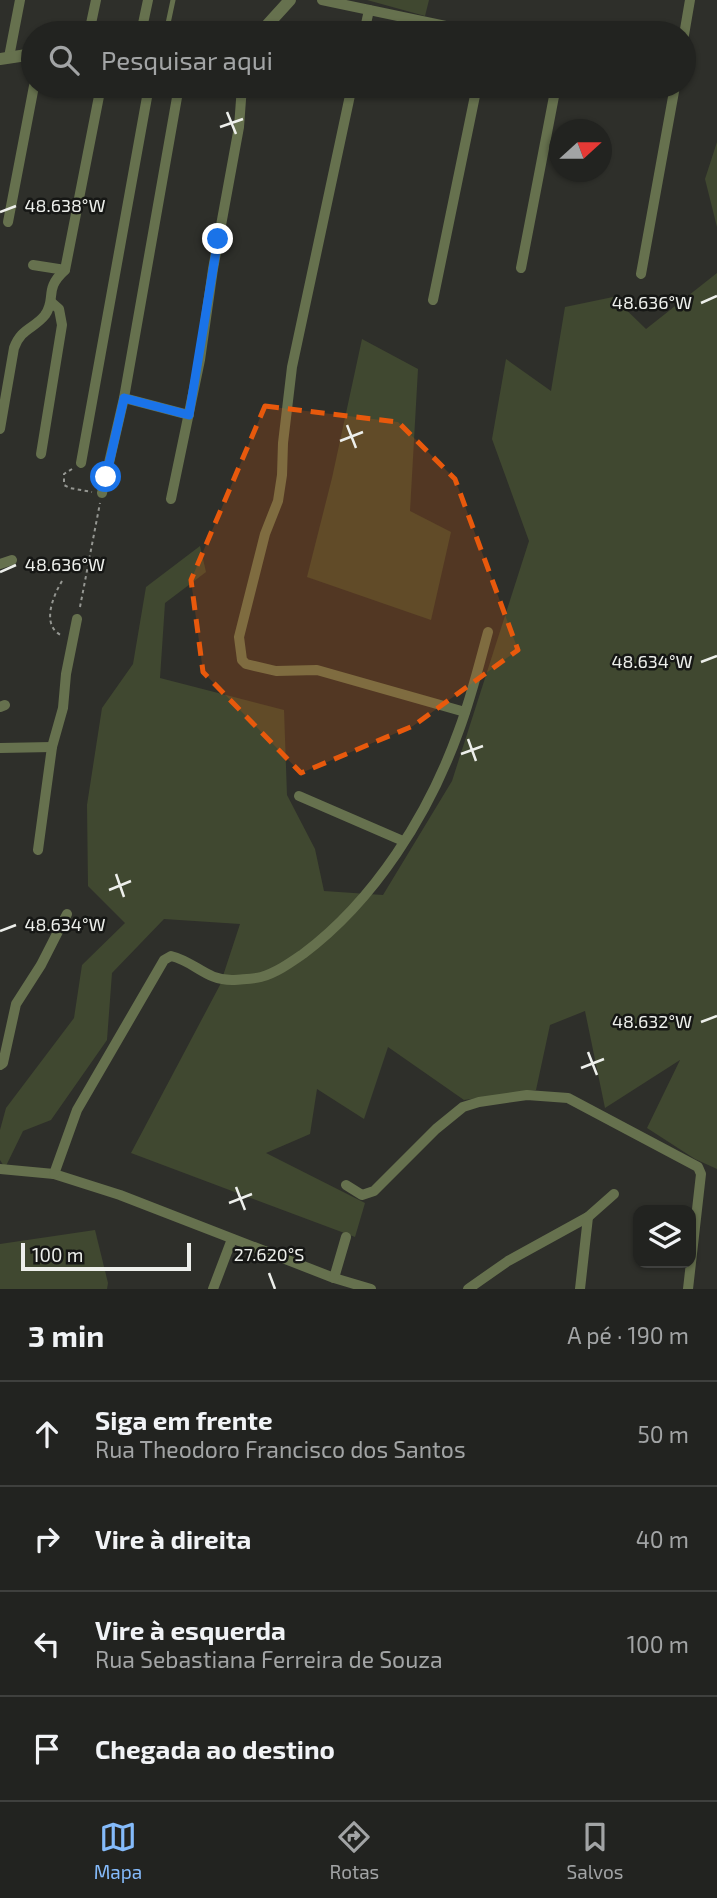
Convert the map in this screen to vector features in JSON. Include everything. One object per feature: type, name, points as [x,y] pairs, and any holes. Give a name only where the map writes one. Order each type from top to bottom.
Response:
[{"type":"street","points":[[4,58],[20,0]]},
{"type":"street","points":[[92,21],[96,0]]},
{"type":"street","points":[[144,21],[148,0]]},
{"type":"street","points":[[271,21],[290,0]]},
{"type":"street","points":[[322,0],[422,21]]},
{"type":"street","points":[[686,21],[690,0]]},
{"type":"street","points":[[366,21],[369,10]]},
{"type":"street","points":[[8,222],[32,98]]},
{"type":"street","points":[[0,429],[18,336],[45,315],[51,302],[50,289],[65,270],[99,98]]},
{"type":"street","points":[[81,463],[147,98]]},
{"type":"street","points":[[102,494],[124,398],[177,98]]},
{"type":"street","points":[[171,499],[189,415],[239,127],[241,98]]},
{"type":"street","points":[[349,98],[292,367],[278,501],[265,534],[239,637],[242,660],[246,664],[276,671],[317,670],[465,712]]},
{"type":"street","points":[[433,300],[475,98]]},
{"type":"street","points":[[521,268],[554,98]]},
{"type":"street","points":[[641,274],[673,98]]},
{"type":"street","points":[[33,265],[65,270]]},
{"type":"street","points":[[41,454],[62,325],[59,309],[51,302]]},
{"type":"street","points":[[124,398],[189,415]]},
{"type":"street","points":[[0,564],[12,560]]},
{"type":"street","points":[[38,850],[51,747],[63,708],[66,674],[77,619]]},
{"type":"street","points":[[54,1174],[78,1110],[164,960],[171,956],[179,958],[217,980],[262,976],[286,966],[322,939],[367,893],[403,841],[443,769],[465,712],[488,632]]},
{"type":"street","points":[[0,748],[51,747]]},
{"type":"street","points":[[299,796],[403,841]]},
{"type":"street","points":[[0,1065],[3,1063],[16,1004],[41,965],[67,914]]},
{"type":"street","points":[[346,1185],[362,1195],[374,1191],[436,1129],[463,1107],[527,1095],[568,1098],[698,1167],[701,1174],[688,1289]]},
{"type":"street","points":[[0,1169],[54,1174],[120,1195],[334,1278],[371,1289]]},
{"type":"street","points":[[468,1289],[508,1261],[588,1217],[614,1194]]},
{"type":"street","points":[[580,1289],[588,1217]]},
{"type":"street","points":[[334,1278],[346,1237]]},
{"type":"street","points":[[214,1289],[232,1239]]},
{"type":"lane","points":[[169,21],[173,0]]},
{"type":"path","points":[[77,619],[102,494],[64,485],[64,474],[81,463]]},
{"type":"path","points":[[62,581],[52,598],[50,622],[57,634],[74,640]]},
{"type":"highlighted area","points":[[265,406],[398,422],[455,479],[518,650],[413,726],[301,773],[203,672],[191,580]]},
{"type":"green space","points":[[367,0],[429,0],[425,16]]},
{"type":"green space","points":[[717,142],[717,227],[705,179]]},
{"type":"green space","points":[[717,273],[717,1169],[695,1159],[647,1128],[680,1060],[605,1108],[585,1011],[550,1025],[536,1090],[464,1100],[388,1047],[364,1119],[317,1089],[310,1134],[266,1153],[365,1203],[355,1237],[131,1153],[220,985],[240,924],[164,919],[112,973],[107,1040],[51,1120],[23,1131],[5,1168],[0,1160],[0,1130],[6,1108],[74,1018],[82,965],[125,923],[88,886],[87,805],[102,708],[133,664],[146,587],[200,546],[206,572],[165,603],[160,678],[284,710],[287,795],[315,849],[324,891],[383,895],[452,781],[529,541],[492,439],[506,359],[551,391],[565,307],[613,297],[646,329]]},
{"type":"green space","points":[[362,339],[418,369],[410,511],[451,532],[431,620],[307,577]]},
{"type":"green space","points":[[95,1230],[108,1283],[107,1289],[0,1289],[0,1244]]},
{"type":"route","points":[[106,477],[124,398],[189,415],[218,239]]}]
